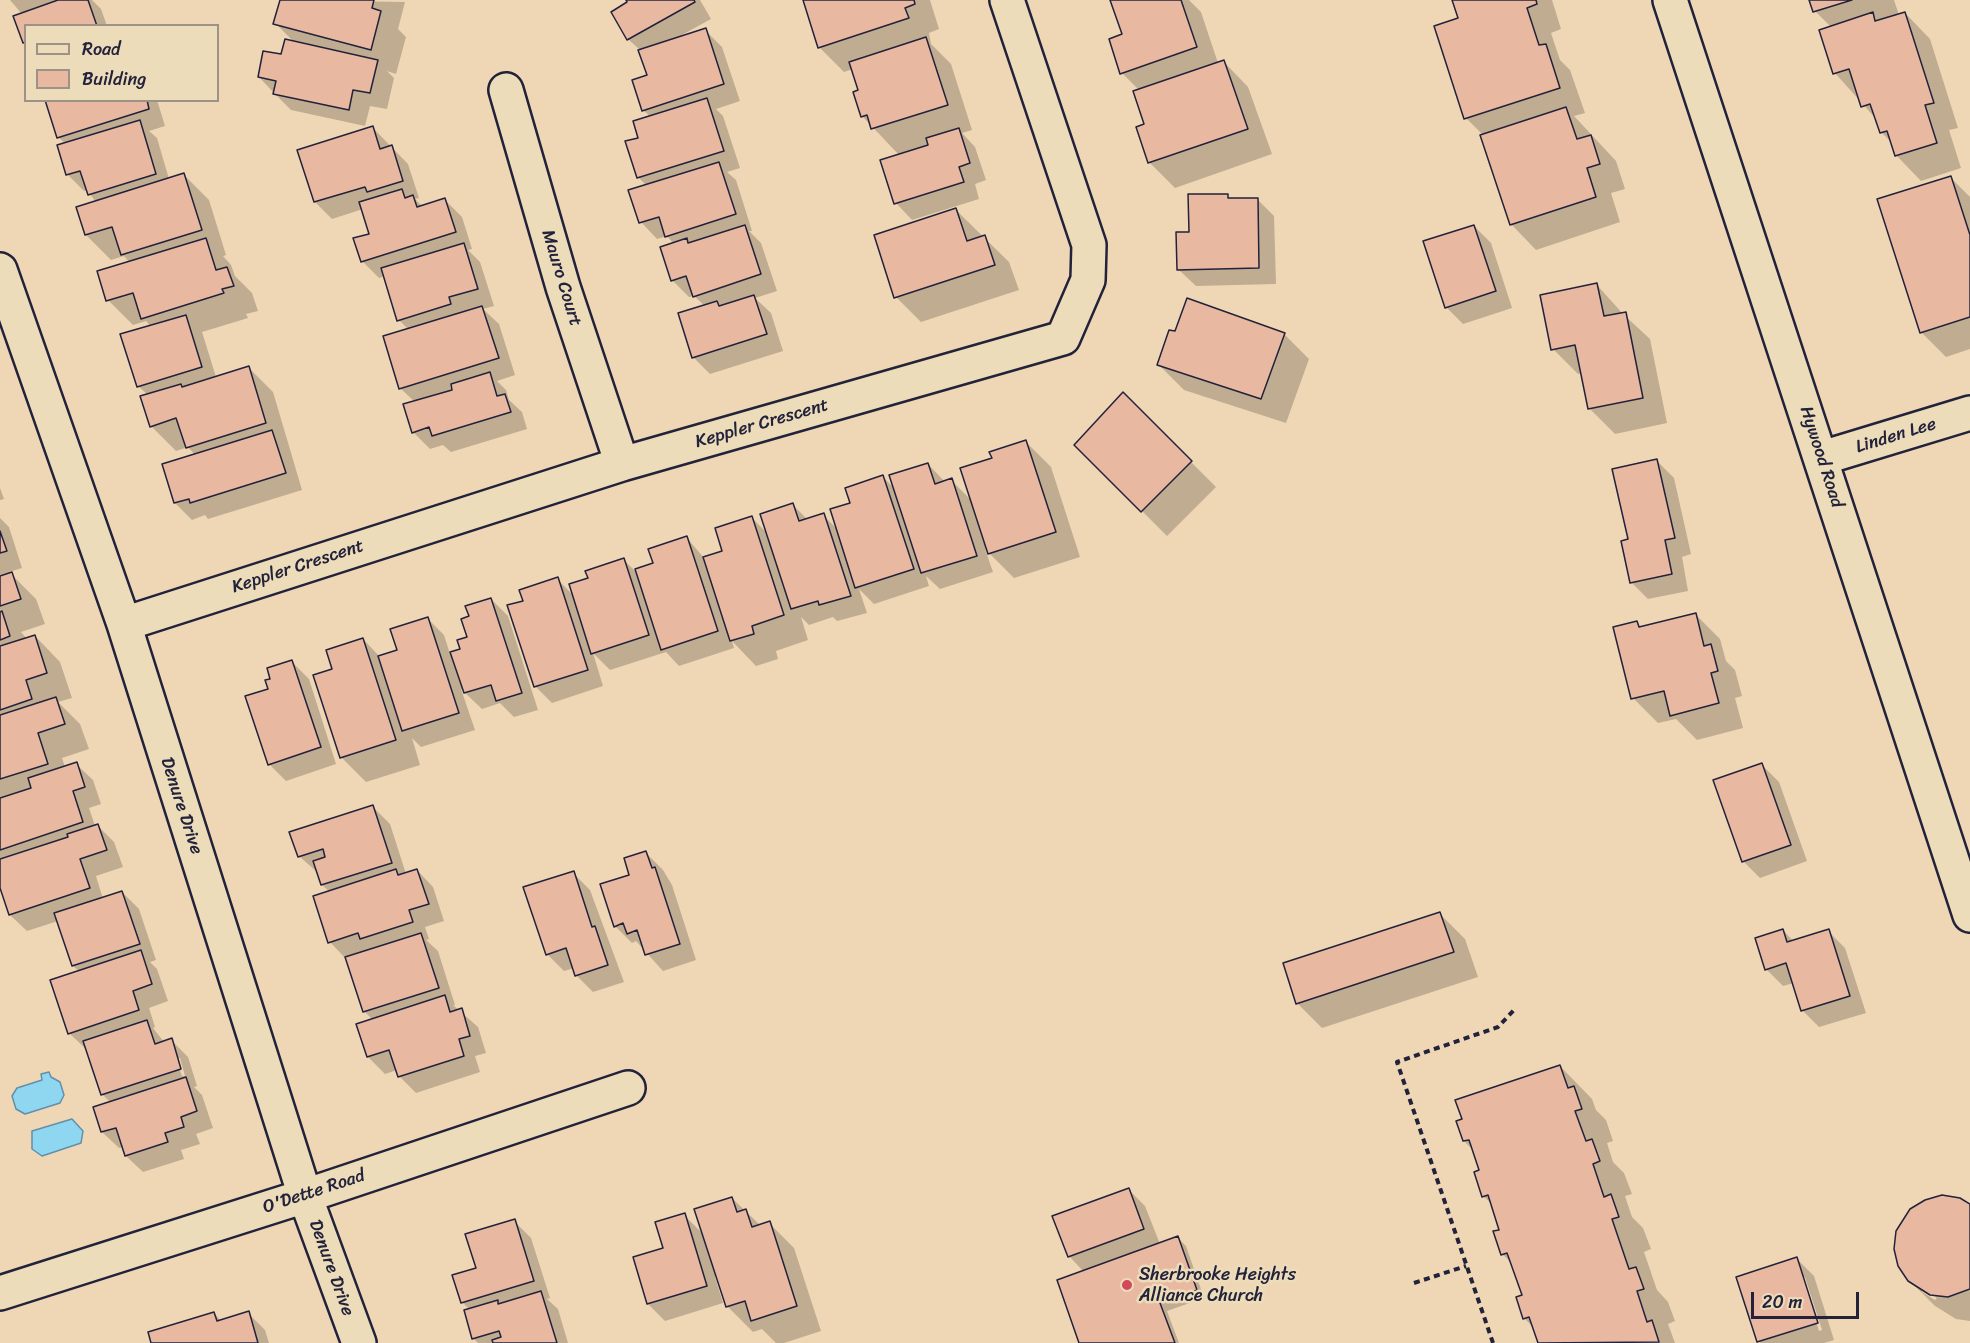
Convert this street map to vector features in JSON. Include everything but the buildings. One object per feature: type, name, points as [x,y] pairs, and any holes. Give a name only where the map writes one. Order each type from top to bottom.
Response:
[{"type":"street","name":"Keppler Crescent","points":[[124,624],[622,464],[1063,338],[1088,280],[1089,245],[1007,0]]},
{"type":"street","name":"Hywood Road","points":[[1670,0],[1970,915]]},
{"type":"street","name":"Mauro Court","points":[[506,90],[563,287],[622,464]]},
{"type":"street","name":"Denure Drive","points":[[0,270],[124,624],[305,1196],[359,1343]]},
{"type":"street","name":"Linden Lee","points":[[1822,458],[1970,413]]},
{"type":"street","name":"O'Dette Road","points":[[0,1293],[305,1196],[628,1088]]},
{"type":"path","points":[[1493,1343],[1397,1062],[1498,1028],[1514,1010]]},
{"type":"path","points":[[1414,1283],[1466,1266]]},
{"type":"water","points":[[49,1072],[51,1077],[60,1082],[64,1095],[60,1103],[25,1114],[16,1109],[12,1096],[17,1088],[42,1080],[41,1074]]},
{"type":"water","points":[[72,1119],[83,1131],[81,1143],[42,1156],[32,1149],[32,1131]]},
{"type":"place","name":"Sherbrooke Heights Alliance Church","points":[[1127,1285]]}]
